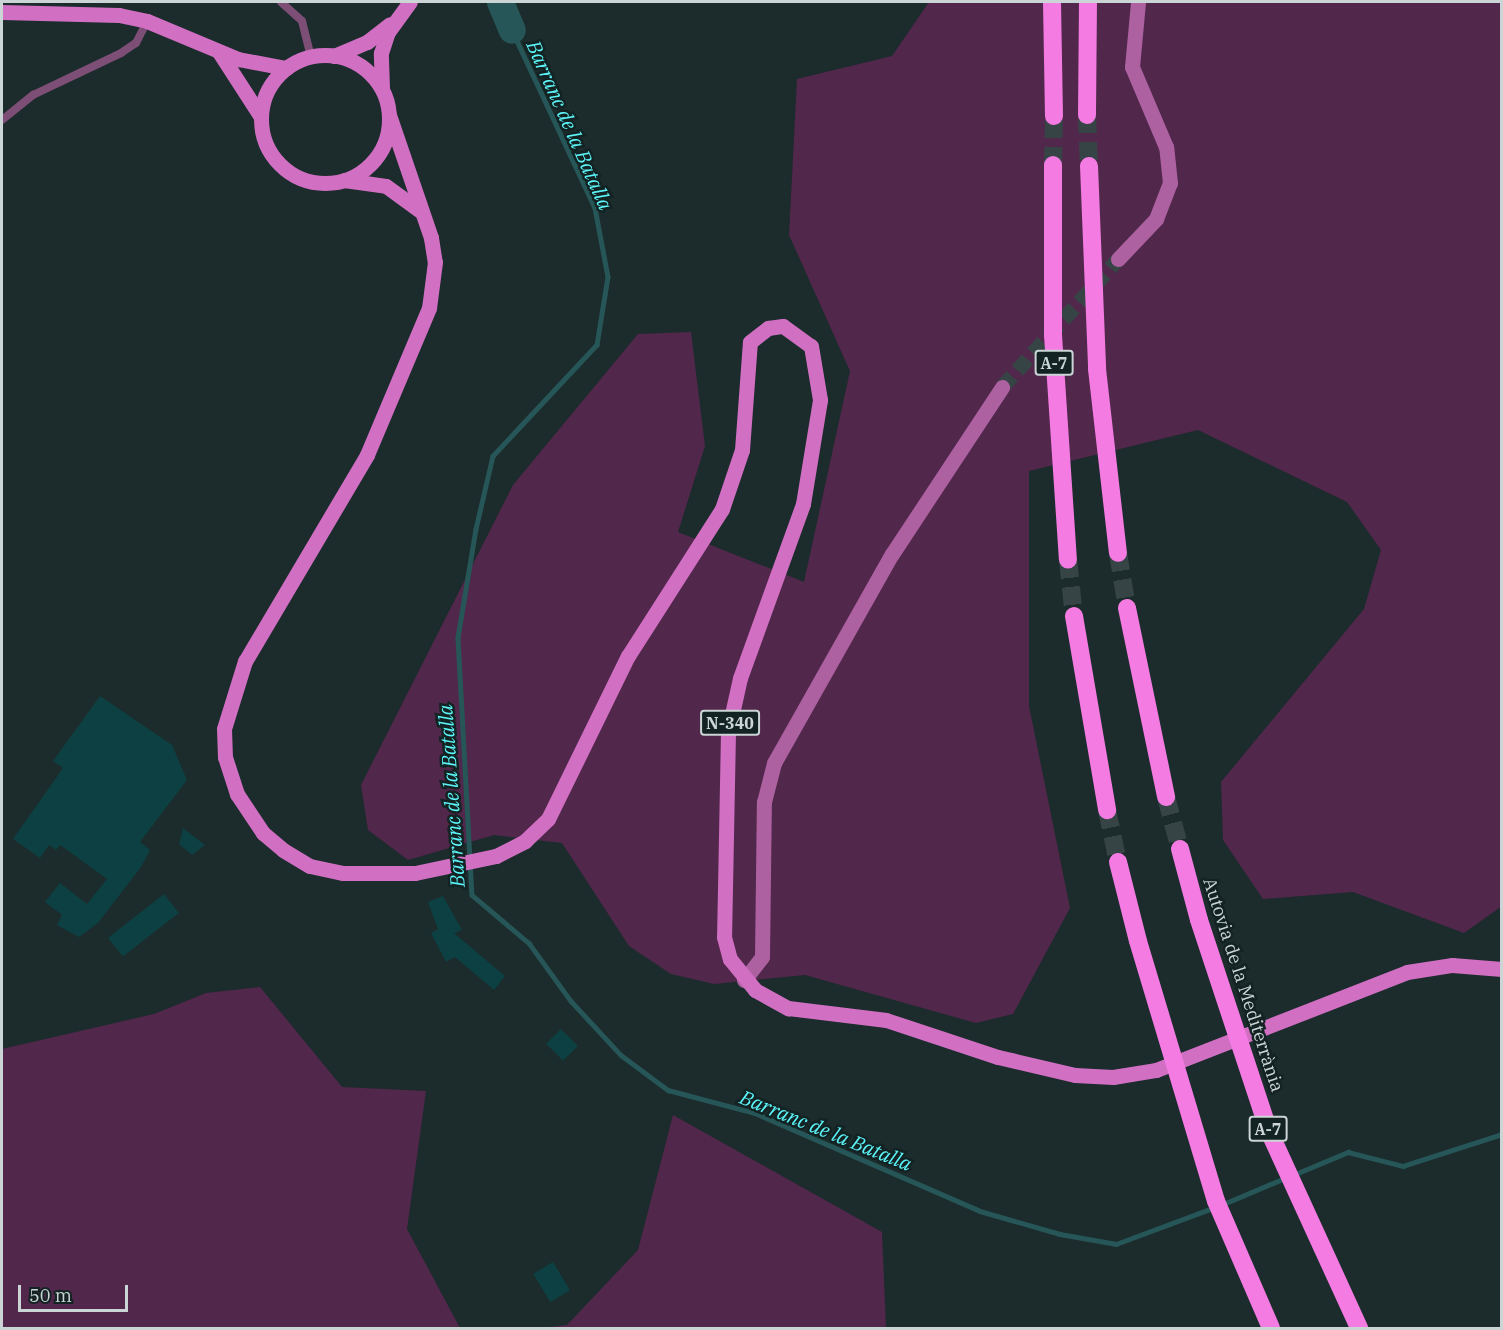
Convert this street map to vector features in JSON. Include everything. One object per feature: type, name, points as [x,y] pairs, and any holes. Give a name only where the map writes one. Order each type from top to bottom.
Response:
[{"type":"highway","points":[[1052,2],[1054,116]]},
{"type":"highway","points":[[1087,115],[1088,2]]},
{"type":"highway","name":"A-7","points":[[1053,165],[1053,335],[1068,560]]},
{"type":"highway","name":"A-7","points":[[1089,166],[1096,358],[1118,553]]},
{"type":"highway","points":[[1127,608],[1166,797]]},
{"type":"highway","points":[[1074,616],[1107,810]]},
{"type":"highway","name":"Autovia de la Mediterrània","points":[[1180,849],[1199,920],[1272,1138],[1359,1329]]},
{"type":"highway","points":[[1118,862],[1138,941],[1216,1201],[1271,1329]]},
{"type":"main road","points":[[410,2],[395,21],[381,53],[382,88],[389,115],[425,217]]},
{"type":"main road","points":[[2,12],[88,12],[147,21],[219,52],[286,68]]},
{"type":"main road","points":[[334,56],[367,42],[395,21]]},
{"type":"main road","points":[[219,52],[261,117],[270,150],[283,166],[311,181],[343,180],[386,186],[425,217]]},
{"type":"main road","points":[[261,117],[269,90],[286,68],[311,56],[334,56],[362,66],[382,88]]},
{"type":"main road","points":[[343,180],[374,160],[386,139],[389,115]]},
{"type":"main road","name":"N-340","points":[[425,217],[435,262],[421,336],[367,455],[245,661],[224,729],[225,757],[237,794],[263,833],[283,850],[310,866],[343,873],[415,873],[496,856],[525,841],[548,819],[628,656],[711,528],[732,488],[742,450],[750,342],[768,328],[790,327],[817,360],[820,400],[803,504],[743,668],[728,732],[723,927],[726,949],[744,980],[788,1008],[886,1020],[998,1057],[1075,1075],[1113,1077],[1156,1070],[1394,976],[1445,965],[1502,969]]},
{"type":"street","points":[[1118,259],[1156,219],[1170,183],[1166,147],[1132,67],[1138,2]]},
{"type":"street","points":[[744,980],[762,957],[764,802],[774,763],[897,545],[1002,387]]},
{"type":"lane","points":[[281,2],[302,21],[311,56]]},
{"type":"lane","points":[[2,120],[33,95],[121,53],[136,43],[147,21]]},
{"type":"shaded area","points":[[929,2],[1501,2],[1502,906],[1464,933],[1353,892],[1263,899],[1223,840],[1221,782],[1364,609],[1381,550],[1347,502],[1198,430],[1029,471],[1029,706],[1070,908],[1013,1014],[976,1023],[805,975],[714,984],[671,974],[629,946],[562,843],[494,835],[408,860],[368,830],[361,785],[513,485],[638,334],[691,332],[705,446],[678,532],[804,582],[850,371],[789,235],[797,79],[892,56]]},
{"type":"shaded area","points":[[260,987],[342,1087],[426,1091],[407,1229],[460,1328],[2,1328],[2,1049],[154,1014],[206,993]]},
{"type":"shaded area","points":[[673,1115],[882,1232],[886,1328],[541,1328],[567,1325],[638,1250]]},
{"type":"building","points":[[100,696],[172,745],[187,780],[140,842],[150,850],[141,867],[98,923],[79,937],[57,925],[62,915],[45,902],[60,883],[87,904],[107,879],[60,845],[56,850],[49,845],[40,858],[13,839],[63,768],[53,761]]},
{"type":"building","points":[[183,828],[205,845],[192,855],[179,844]]},
{"type":"building","points":[[164,894],[179,913],[123,957],[108,938]]},
{"type":"building","points":[[443,896],[462,930],[454,933],[505,976],[494,990],[455,957],[446,962],[431,933],[438,929],[428,902]]},
{"type":"building","points":[[561,1029],[578,1046],[563,1061],[546,1044]]},
{"type":"building","points":[[553,1262],[570,1290],[550,1302],[533,1274]]},
{"type":"waterway","points":[[500,2],[512,30]]},
{"type":"waterway","name":"Barranc de la Batalla","points":[[512,30],[595,208],[608,277],[597,345],[493,456],[476,529],[458,638],[472,895],[529,943],[571,1001],[621,1055],[668,1090],[755,1113],[980,1211],[1060,1234],[1116,1244],[1213,1208]]},
{"type":"waterway","name":"Barranc de la Batalla","points":[[1293,1175],[1348,1152],[1403,1166],[1502,1134]]},
{"type":"waterway","name":"Barranc de la Batalla","points":[[1221,1205],[1285,1178]]},
{"type":"tunnel","points":[[1087,115],[1089,166]]},
{"type":"tunnel","points":[[1053,165],[1054,116]]},
{"type":"tunnel","points":[[1002,387],[1118,259]]},
{"type":"tunnel","points":[[1118,553],[1127,608]]},
{"type":"tunnel","points":[[1068,560],[1074,616]]},
{"type":"tunnel","points":[[1166,797],[1180,849]]},
{"type":"tunnel","points":[[1107,810],[1118,862]]}]
